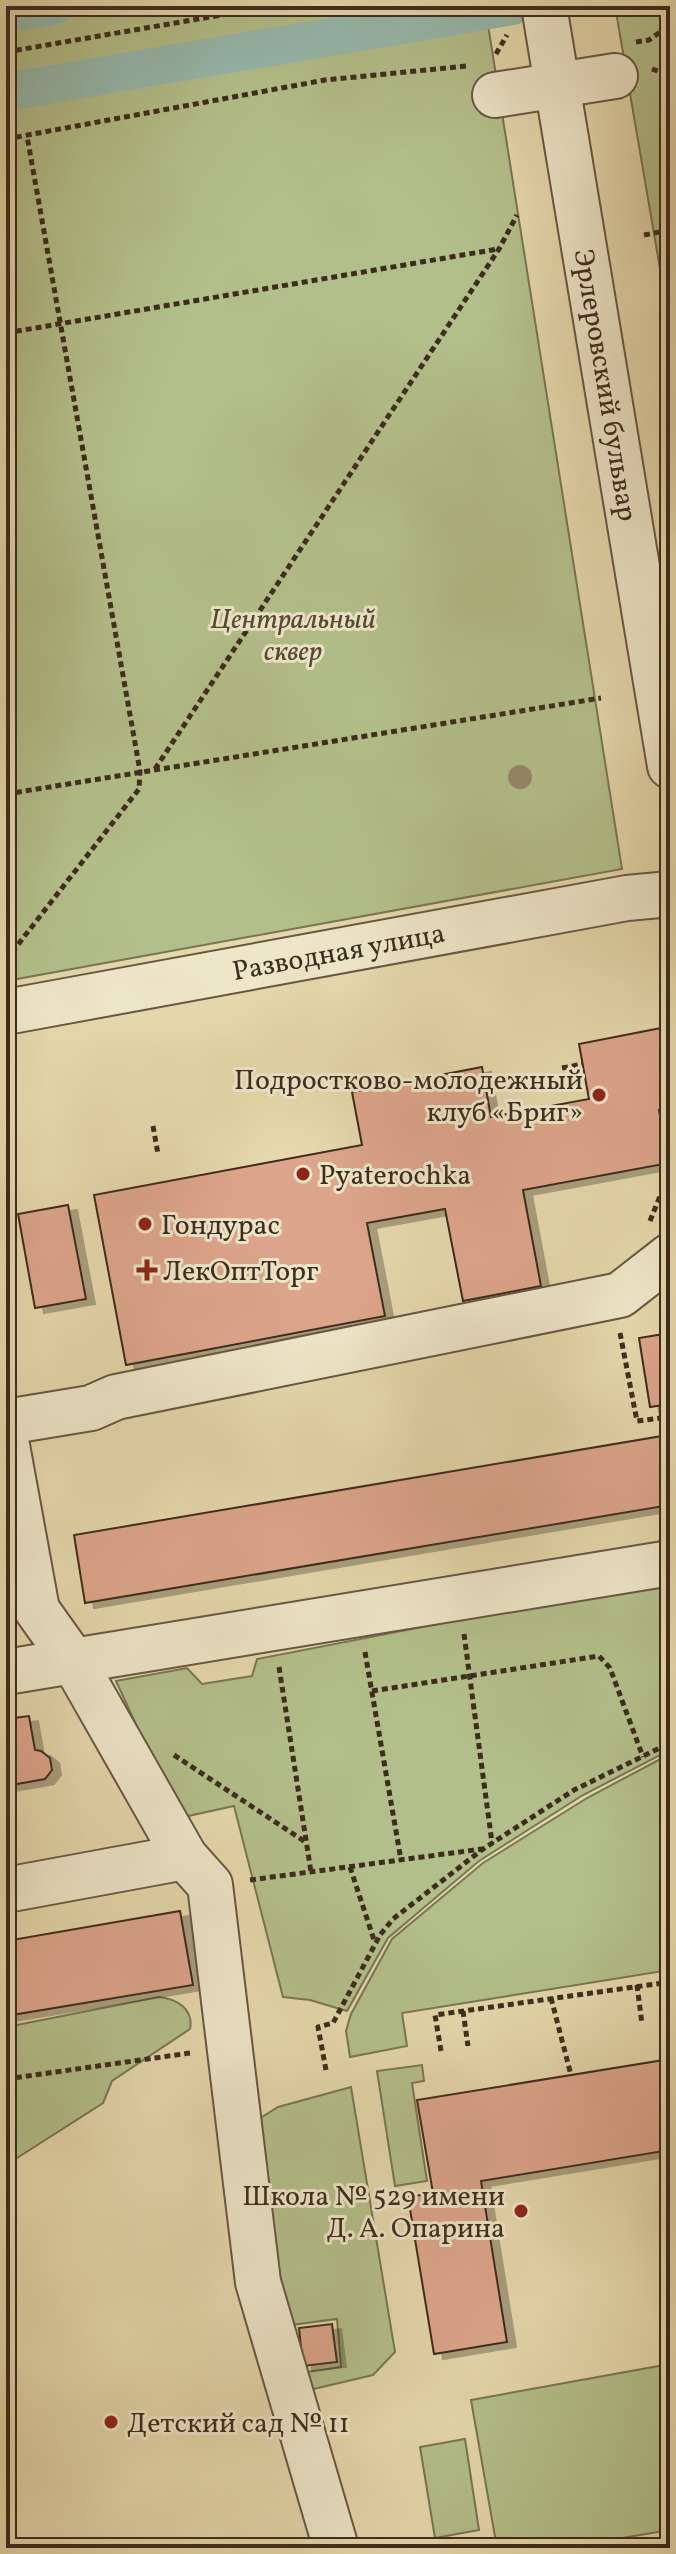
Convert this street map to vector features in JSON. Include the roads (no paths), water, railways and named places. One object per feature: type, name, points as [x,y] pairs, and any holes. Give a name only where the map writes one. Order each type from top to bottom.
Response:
[{"type":"street","points":[[486,80],[550,45],[633,72]]},
{"type":"street","name":"Эрлеровский бульвар","points":[[550,45],[670,766]]},
{"type":"street","name":"Разводная улица","points":[[6,1012],[627,898],[670,894]]},
{"type":"street","points":[[6,1422],[91,1408],[116,1397],[620,1295],[670,1256]]},
{"type":"street","points":[[6,1440],[37,1610],[74,1662],[198,1871],[230,2047],[258,2282],[336,2548]]},
{"type":"street","points":[[6,1672],[670,1563]]},
{"type":"street","points":[[6,1890],[198,1871]]},
{"type":"waterway","points":[[6,14],[54,6]]},
{"type":"waterway","points":[[6,92],[513,6]]},
{"type":"place","name":"Подростково-молодежный клуб «Бриг»","points":[[599,1095]]},
{"type":"place","name":"Pyaterochka","points":[[303,1174]]},
{"type":"place","name":"Гондурас","points":[[145,1224]]},
{"type":"place","name":"ЛекОптТорг","points":[[147,1270]]},
{"type":"place","name":"Школа № 529 имени Д. А. Опарина","points":[[521,2211]]},
{"type":"place","name":"Детский сад № 11","points":[[111,2422]]},
{"type":"park label","name":"Центральный сквер","points":[[293,634]]}]
